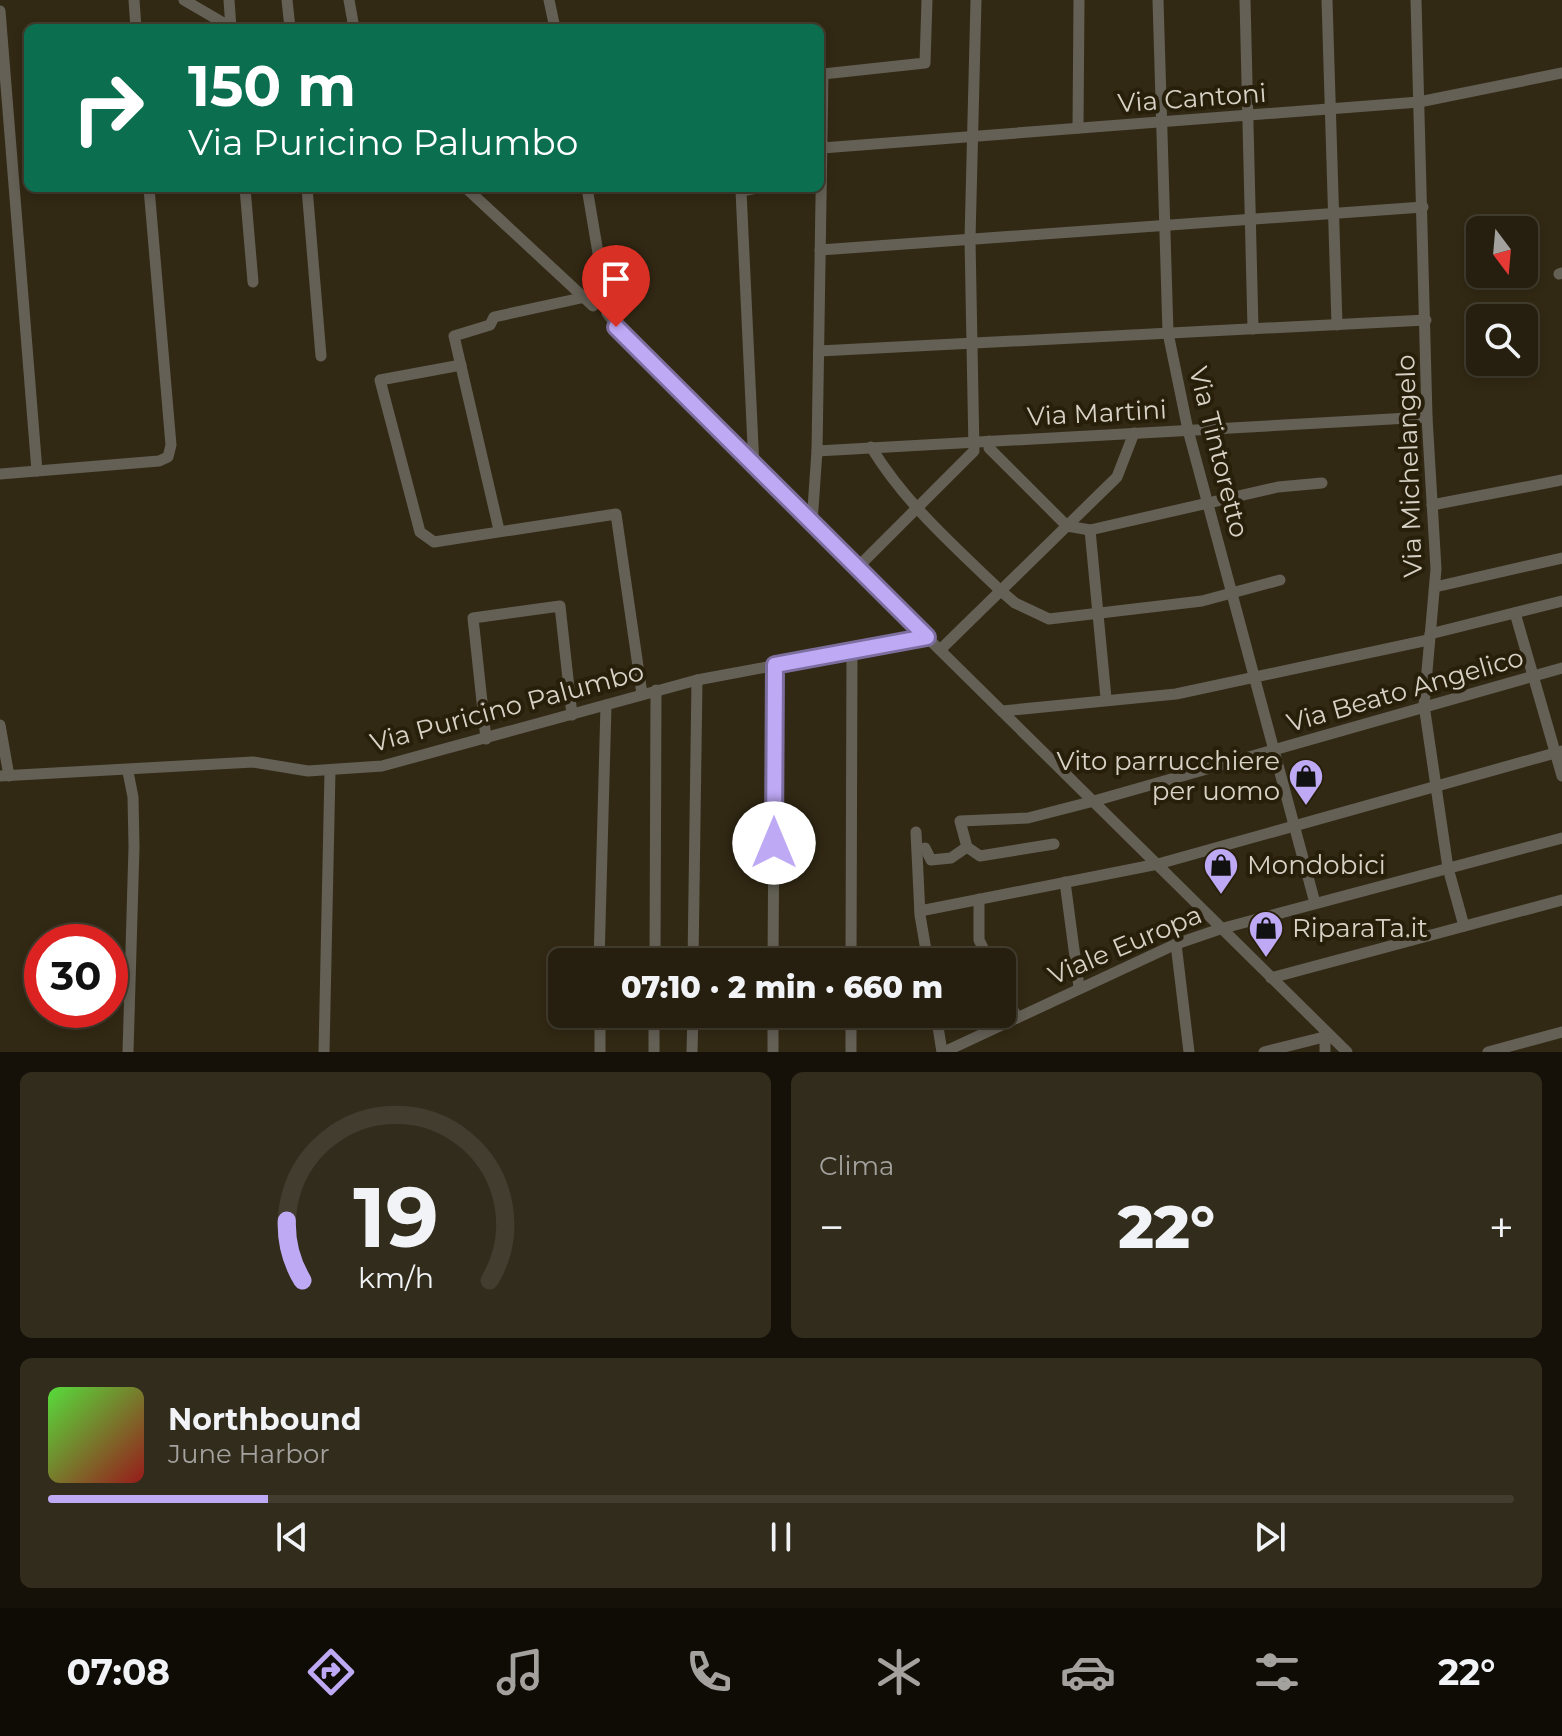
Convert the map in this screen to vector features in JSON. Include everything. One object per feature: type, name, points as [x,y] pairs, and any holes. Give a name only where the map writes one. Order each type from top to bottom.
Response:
[{"type":"street","points":[[134,0],[136,24]]},
{"type":"street","points":[[184,0],[225,24]]},
{"type":"street","points":[[229,0],[232,24]]},
{"type":"street","points":[[287,0],[290,24]]},
{"type":"street","points":[[349,0],[353,24]]},
{"type":"street","points":[[549,0],[554,24]]},
{"type":"street","points":[[824,74],[925,63],[927,0]]},
{"type":"street","points":[[857,568],[974,451],[970,239],[976,0]]},
{"type":"street","points":[[1078,128],[1079,0]]},
{"type":"street","name":"Via Tintoretto","points":[[1158,0],[1168,333],[1188,430],[1315,903]]},
{"type":"street","points":[[1245,0],[1253,329]]},
{"type":"street","points":[[1327,0],[1337,325]]},
{"type":"street","name":"Via Michelangelo","points":[[1416,0],[1427,417],[1435,587],[1424,705],[1448,868],[1464,926]]},
{"type":"street","points":[[0,11],[37,471]]},
{"type":"street","name":"Via Cantoni","points":[[824,148],[1419,102],[1562,73]]},
{"type":"street","points":[[0,474],[159,461],[168,457],[171,445],[149,192]]},
{"type":"street","points":[[245,192],[253,282]]},
{"type":"street","points":[[307,192],[321,356]]},
{"type":"street","points":[[470,192],[593,306],[597,314],[606,307]]},
{"type":"street","points":[[588,192],[606,307],[630,344],[1158,864],[1324,1034],[1347,1052]]},
{"type":"street","points":[[741,192],[754,467]]},
{"type":"street","points":[[812,523],[817,451],[821,192]]},
{"type":"street","points":[[820,250],[1423,207]]},
{"type":"street","points":[[499,530],[454,336],[490,325],[494,317],[581,298]]},
{"type":"street","points":[[819,351],[1426,320]]},
{"type":"street","points":[[461,365],[380,380],[420,532],[434,542],[616,514],[642,694]]},
{"type":"street","name":"Via Martini","points":[[817,451],[1427,417]]},
{"type":"street","points":[[940,650],[1117,477],[1134,433]]},
{"type":"street","points":[[989,441],[989,448],[1067,526],[1090,530],[1278,487],[1322,483]]},
{"type":"street","points":[[871,447],[890,478],[915,508],[1015,603],[1049,619],[1231,593],[1280,580]]},
{"type":"street","points":[[1432,505],[1562,480]]},
{"type":"street","points":[[1090,530],[1106,698]]},
{"type":"street","points":[[1435,587],[1562,558]]},
{"type":"street","points":[[1002,711],[1106,698],[1176,694],[1429,637],[1562,601]]},
{"type":"street","points":[[486,739],[473,618],[560,606],[572,715]]},
{"type":"street","points":[[1515,613],[1559,752],[1562,776]]},
{"type":"street","name":"Via Puricino Palumbo","points":[[5,776],[128,772],[253,762],[330,771],[382,766],[697,680],[927,637]]},
{"type":"street","points":[[851,948],[852,651]]},
{"type":"street","points":[[773,948],[775,665]]},
{"type":"street","name":"Via Beato Angelico","points":[[967,847],[960,821],[1028,818],[1562,668]]},
{"type":"street","points":[[693,948],[697,680]]},
{"type":"street","points":[[655,948],[656,690]]},
{"type":"street","points":[[599,948],[606,705]]},
{"type":"street","points":[[0,725],[5,776]]},
{"type":"street","points":[[920,911],[1158,864],[1559,752]]},
{"type":"street","points":[[324,1052],[330,771]]},
{"type":"street","points":[[128,772],[133,797],[134,847],[128,1052]]},
{"type":"street","points":[[916,832],[920,911],[926,948]]},
{"type":"street","name":"Viale Europa","points":[[1016,1016],[1176,944],[1220,929],[1562,838]]},
{"type":"street","points":[[925,848],[931,860],[951,858],[967,847],[980,856],[1054,844]]},
{"type":"street","points":[[1065,882],[1079,987]]},
{"type":"street","points":[[979,899],[979,940],[983,948]]},
{"type":"street","points":[[1271,978],[1562,900]]},
{"type":"street","points":[[1176,944],[1189,1052]]},
{"type":"street","points":[[600,1028],[600,1052]]},
{"type":"street","points":[[654,1028],[654,1052]]},
{"type":"street","points":[[692,1052],[693,1028]]},
{"type":"street","points":[[773,1028],[773,1052]]},
{"type":"street","points":[[851,1028],[851,1052]]},
{"type":"street","points":[[939,1028],[943,1052]]},
{"type":"street","name":"Viale Europa","points":[[943,1052],[992,1028]]},
{"type":"street","points":[[1488,1052],[1562,1032]]},
{"type":"street","points":[[1265,1052],[1324,1034]]},
{"type":"street","points":[[1324,1034],[1325,1052]]},
{"type":"place","name":"Vito parrucchiere per uomo","points":[[1306,807]]},
{"type":"place","name":"Mondobici","points":[[1221,896]]},
{"type":"place","name":"RiparaTa.it","points":[[1266,959]]},
{"type":"route","points":[[616,327],[927,637],[775,665],[774,843]]}]
